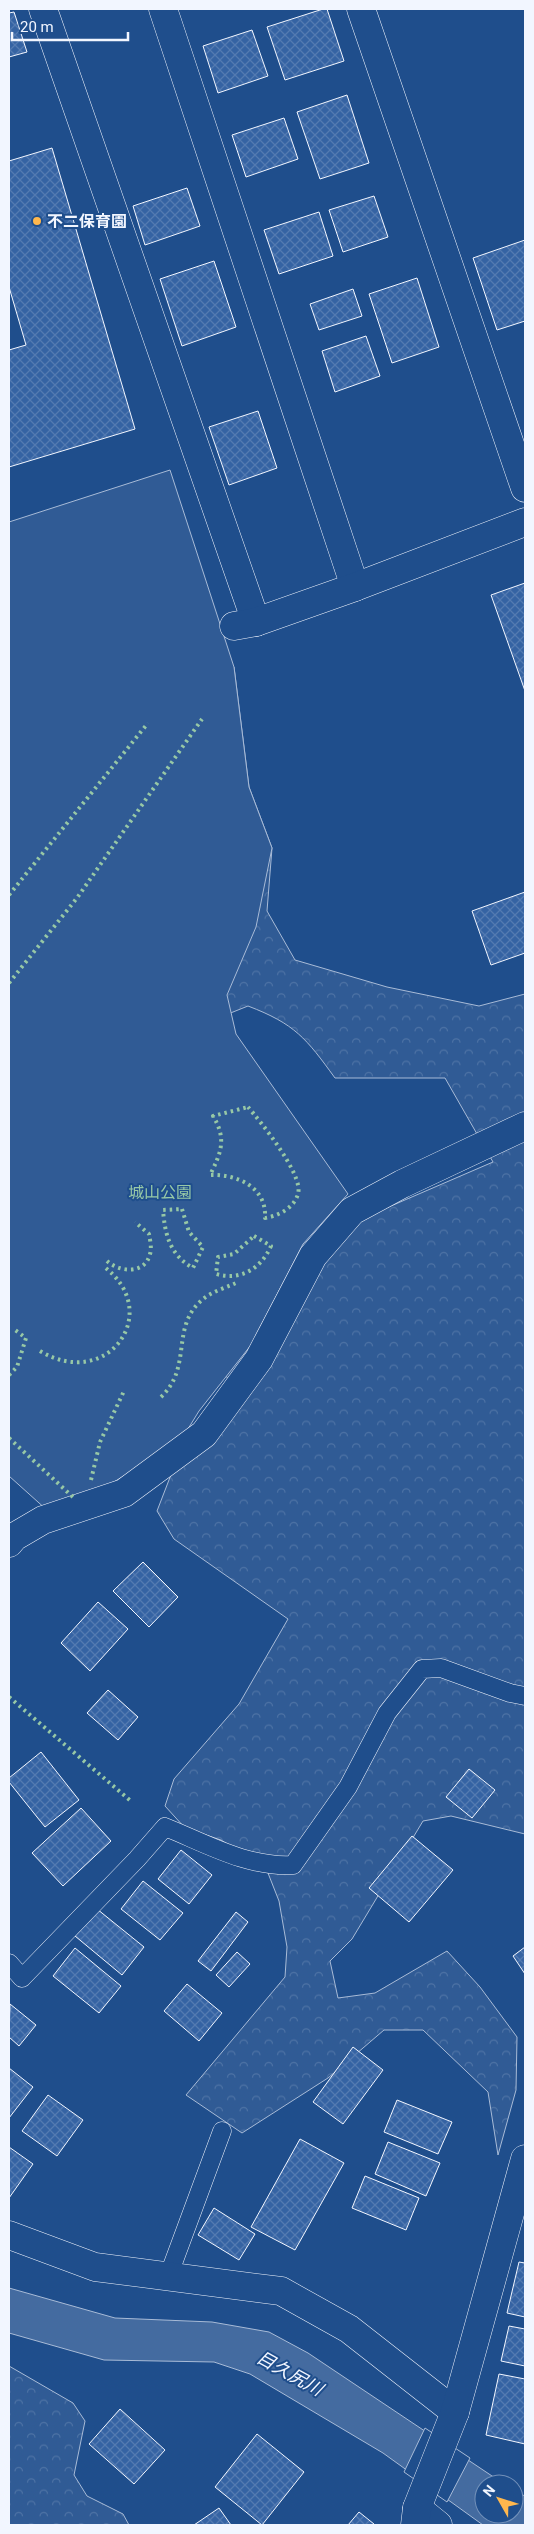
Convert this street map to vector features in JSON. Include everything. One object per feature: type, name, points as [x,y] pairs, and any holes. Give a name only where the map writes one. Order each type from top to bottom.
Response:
[{"type":"street","points":[[43,9],[245,624],[355,587],[525,522]]},
{"type":"street","points":[[162,9],[355,587]]},
{"type":"street","points":[[361,9],[525,488]]},
{"type":"street","points":[[9,1543],[14,1537],[43,1520],[124,1493],[204,1434],[259,1359],[314,1256],[352,1211],[402,1184],[525,1126]]},
{"type":"street","points":[[438,2525],[418,2511],[451,2421],[525,2159]]},
{"type":"street","points":[[9,2234],[95,2267],[282,2291],[348,2329],[451,2421]]},
{"type":"lane","points":[[9,1963],[22,1978],[137,1859],[165,1827],[212,1848],[275,1866],[292,1865],[348,1787],[387,1714],[422,1669],[441,1668],[510,1693],[525,1696]]},
{"type":"lane","points":[[168,2277],[222,2131]]},
{"type":"green space","points":[[234,667],[249,787],[272,848],[267,911],[295,960],[387,987],[479,1006],[525,994],[525,1834],[451,1816],[423,1821],[352,1939],[330,1961],[338,1998],[375,1993],[447,1951],[480,1987],[517,2037],[516,2090],[498,2155],[488,2092],[423,2030],[384,2030],[328,2078],[242,2133],[186,2095],[285,1977],[287,1947],[279,1901],[266,1868],[221,1840],[185,1828],[165,1806],[174,1779],[239,1704],[288,1619],[174,1539],[157,1511],[179,1454],[228,1382],[227,1377],[204,1356],[334,1201],[377,1212],[493,1162],[445,1078],[335,1078],[316,1052],[289,1026],[248,1006],[213,1020],[9,944]]},
{"type":"green space","points":[[9,2366],[73,2403],[85,2421],[74,2475],[87,2496],[123,2514],[129,2525],[9,2525]]},
{"type":"shaded area","name":"城山公園","points":[[170,470],[234,667],[249,787],[272,848],[256,927],[227,995],[236,1034],[348,1194],[303,1244],[251,1345],[199,1411],[180,1442],[94,1494],[48,1511],[9,1476],[9,522]]},
{"type":"water","name":"目久尻川","points":[[9,2288],[115,2318],[212,2322],[269,2332],[308,2353],[489,2474],[474,2474],[474,2519],[383,2453],[250,2374],[214,2362],[104,2360],[9,2333]]},
{"type":"water","points":[[525,2496],[525,2525],[482,2524],[524,2524]]},
{"type":"pier","points":[[425,2428],[470,2458],[447,2502],[404,2472]]},
{"type":"building","points":[[327,9],[344,61],[285,80],[267,27]]},
{"type":"building","points":[[14,12],[27,52],[9,57],[9,13]]},
{"type":"building","points":[[252,30],[268,76],[218,93],[203,46]]},
{"type":"building","points":[[347,95],[369,163],[320,179],[297,112]]},
{"type":"building","points":[[284,118],[298,159],[246,177],[232,135]]},
{"type":"building","points":[[52,148],[135,429],[9,467],[9,350],[26,345],[9,287],[9,161]]},
{"type":"building","points":[[187,188],[200,226],[145,245],[133,206]]},
{"type":"building","points":[[374,196],[388,237],[343,252],[329,210]]},
{"type":"building","points":[[319,212],[333,256],[279,274],[264,230]]},
{"type":"building","points":[[525,240],[525,321],[497,330],[473,258]]},
{"type":"building","points":[[214,261],[236,327],[182,346],[160,279]]},
{"type":"building","points":[[417,278],[439,347],[392,363],[369,294]]},
{"type":"building","points":[[353,289],[362,316],[319,330],[310,304]]},
{"type":"building","points":[[366,336],[380,376],[335,392],[322,351]]},
{"type":"building","points":[[258,411],[277,468],[229,485],[209,427]]},
{"type":"building","points":[[525,583],[525,691],[491,595]]},
{"type":"building","points":[[525,892],[525,953],[491,965],[472,911]]},
{"type":"building","points":[[143,1562],[178,1597],[149,1627],[113,1591]]},
{"type":"building","points":[[98,1602],[128,1629],[90,1671],[61,1643]]},
{"type":"building","points":[[108,1690],[138,1717],[118,1740],[87,1713]]},
{"type":"building","points":[[41,1752],[79,1800],[45,1827],[9,1782],[9,1778]]},
{"type":"building","points":[[469,1769],[495,1790],[472,1818],[446,1797]]},
{"type":"building","points":[[81,1808],[111,1841],[63,1886],[32,1853]]},
{"type":"building","points":[[412,1836],[453,1870],[409,1922],[369,1888]]},
{"type":"building","points":[[181,1850],[212,1875],[189,1904],[158,1879]]},
{"type":"building","points":[[143,1881],[183,1913],[160,1940],[121,1909]]},
{"type":"building","points":[[97,1909],[144,1947],[122,1975],[75,1936]]},
{"type":"building","points":[[236,1912],[248,1922],[211,1971],[198,1961]]},
{"type":"building","points":[[525,1947],[525,1974],[513,1956]]},
{"type":"building","points":[[75,1948],[121,1986],[99,2013],[53,1976]]},
{"type":"building","points":[[237,1952],[250,1964],[229,1987],[216,1975]]},
{"type":"building","points":[[187,1984],[222,2013],[199,2041],[164,2011]]},
{"type":"building","points":[[10,2004],[36,2025],[19,2046],[9,2037]]},
{"type":"building","points":[[353,2047],[383,2070],[343,2124],[313,2102]]},
{"type":"building","points":[[9,2068],[33,2087],[9,2118]]},
{"type":"building","points":[[48,2095],[83,2120],[57,2156],[22,2131]]},
{"type":"building","points":[[397,2100],[452,2122],[438,2154],[384,2132]]},
{"type":"building","points":[[300,2139],[344,2163],[295,2250],[251,2227]]},
{"type":"building","points":[[388,2142],[440,2163],[426,2196],[375,2174]]},
{"type":"building","points":[[9,2147],[33,2164],[9,2198]]},
{"type":"building","points":[[365,2176],[419,2198],[406,2230],[352,2208]]},
{"type":"building","points":[[214,2208],[255,2234],[239,2260],[198,2235]]},
{"type":"building","points":[[519,2262],[525,2263],[525,2317],[507,2313]]},
{"type":"building","points":[[509,2326],[525,2329],[525,2366],[501,2361]]},
{"type":"building","points":[[499,2374],[525,2379],[525,2444],[486,2435]]},
{"type":"building","points":[[120,2409],[165,2450],[134,2484],[89,2444]]},
{"type":"building","points":[[257,2434],[304,2472],[262,2525],[215,2487]]},
{"type":"building","points":[[219,2508],[231,2525],[194,2525]]},
{"type":"building","points":[[359,2512],[374,2524],[374,2525],[348,2525]]},
{"type":"hedge","points":[[9,983],[77,898],[202,719]]},
{"type":"hedge","points":[[9,895],[148,723]]},
{"type":"hedge","points":[[248,1107],[280,1149],[298,1185],[298,1194],[293,1203],[280,1213],[265,1218],[264,1207],[256,1191],[240,1180],[220,1175],[210,1175],[221,1146],[220,1132],[213,1116],[248,1107]]},
{"type":"hedge","points":[[182,1209],[189,1232],[203,1247],[193,1268],[185,1263],[174,1251],[165,1228],[163,1210],[182,1209]]},
{"type":"hedge","points":[[107,1261],[118,1268],[131,1270],[143,1266],[147,1261],[151,1249],[149,1234],[135,1222]]},
{"type":"hedge","points":[[254,1236],[271,1246],[262,1261],[256,1267],[241,1274],[233,1276],[216,1274],[218,1257],[234,1254],[254,1236]]},
{"type":"hedge","points":[[40,1351],[65,1361],[87,1361],[106,1354],[120,1341],[128,1323],[129,1304],[121,1284],[103,1266]]},
{"type":"hedge","points":[[161,1397],[171,1385],[176,1373],[180,1360],[183,1335],[192,1311],[206,1297],[236,1283]]},
{"type":"hedge","points":[[9,1375],[17,1367],[26,1338],[15,1330]]},
{"type":"hedge","points":[[91,1480],[100,1442],[124,1391]]},
{"type":"hedge","points":[[9,1438],[74,1498]]},
{"type":"hedge","points":[[9,1697],[132,1802]]},
{"type":"place","name":"不二保育園","points":[[37,221]]}]
